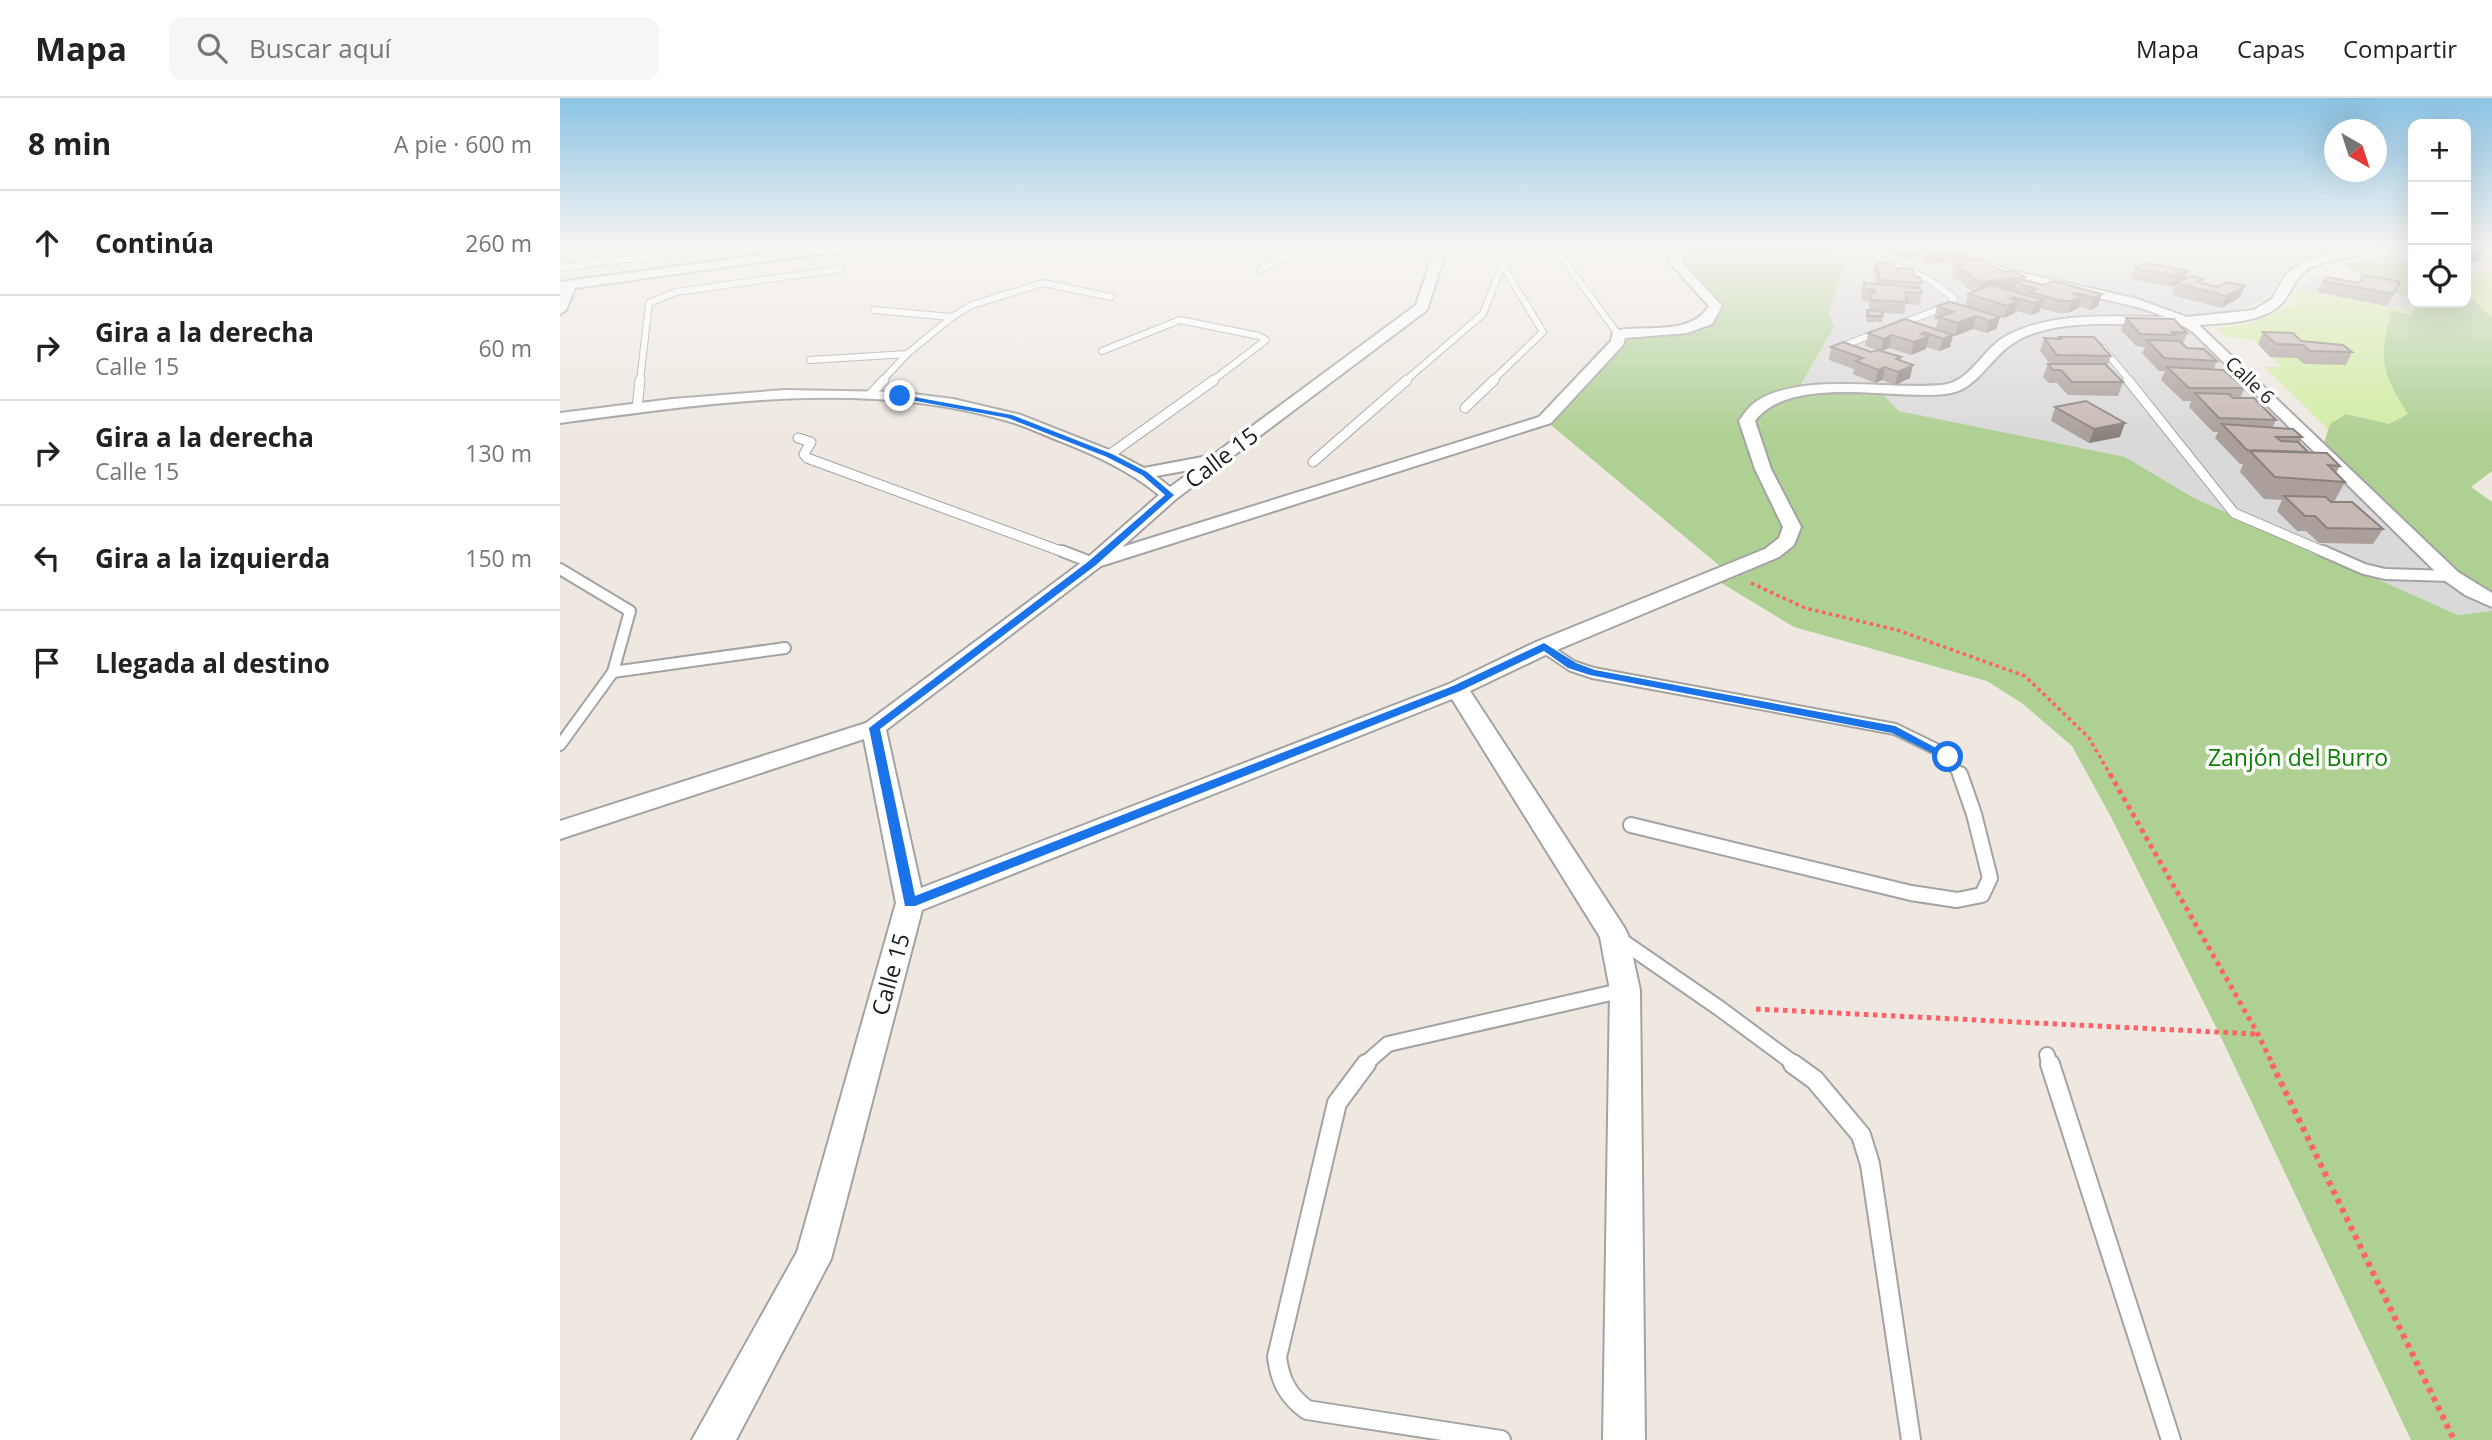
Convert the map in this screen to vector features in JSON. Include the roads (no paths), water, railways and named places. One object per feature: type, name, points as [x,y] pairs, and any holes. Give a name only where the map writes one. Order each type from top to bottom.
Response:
[{"type":"street","name":"Calle 15","points":[[713,1440],[813,1259],[910,903],[874,728],[1093,563],[1170,495],[1417,311]]},
{"type":"street","points":[[1093,563],[1545,420],[1618,342],[1618,334],[1682,330],[1707,321],[1713,311]]},
{"type":"street","name":"Calle 6","points":[[2158,311],[2186,321],[2199,330],[2451,576],[2472,592],[2492,601]]},
{"type":"street","points":[[910,903],[1457,689],[1544,646],[1772,552],[1787,541],[1793,527],[1763,469],[1748,421],[1763,403],[1777,397],[1808,391],[1945,390],[1956,387],[1976,374],[1998,346],[2042,327],[2103,321],[2186,321],[2243,316],[2261,311]]},
{"type":"street","points":[[560,418],[783,393],[900,396],[1010,416],[1109,455],[1145,473],[1170,495]]},
{"type":"street","points":[[1145,473],[1218,459]]},
{"type":"street","points":[[1457,689],[1614,935],[1625,990],[1624,1440]]},
{"type":"street","points":[[561,827],[874,728]]},
{"type":"lane","points":[[637,408],[648,311]]},
{"type":"lane","points":[[881,311],[953,317]]},
{"type":"lane","points":[[871,394],[907,354],[965,311]]},
{"type":"lane","points":[[1313,461],[1484,311]]},
{"type":"lane","points":[[1465,408],[1543,332],[1530,311]]},
{"type":"lane","points":[[1600,311],[1618,334]]},
{"type":"lane","points":[[1861,353],[1845,345],[1936,311]]},
{"type":"lane","points":[[1102,351],[1180,320],[1259,336],[1266,340],[1260,347],[1109,455]]},
{"type":"lane","points":[[2104,348],[2234,513],[2364,569],[2385,574],[2451,576]]},
{"type":"lane","points":[[810,360],[907,354]]},
{"type":"lane","points":[[798,438],[811,442],[804,454],[807,458],[1093,563]]},
{"type":"lane","points":[[560,569],[630,611],[613,672],[560,745]]},
{"type":"lane","points":[[1544,646],[1572,666],[1593,673],[1895,730],[1926,743],[1948,757],[1962,775],[1990,878],[1982,895],[1957,900],[1912,893],[1631,825]]},
{"type":"lane","points":[[613,672],[785,648]]},
{"type":"lane","points":[[1614,935],[1718,1007],[1815,1080],[1861,1135],[1870,1164],[1911,1440]]},
{"type":"lane","points":[[1501,1440],[1307,1410],[1292,1400],[1281,1384],[1277,1357],[1337,1103],[1360,1069],[1388,1044],[1625,990]]},
{"type":"lane","points":[[2047,1055],[2171,1440]]},
{"type":"park label","name":"Zanjón del Burro","points":[[2298,757]]}]
